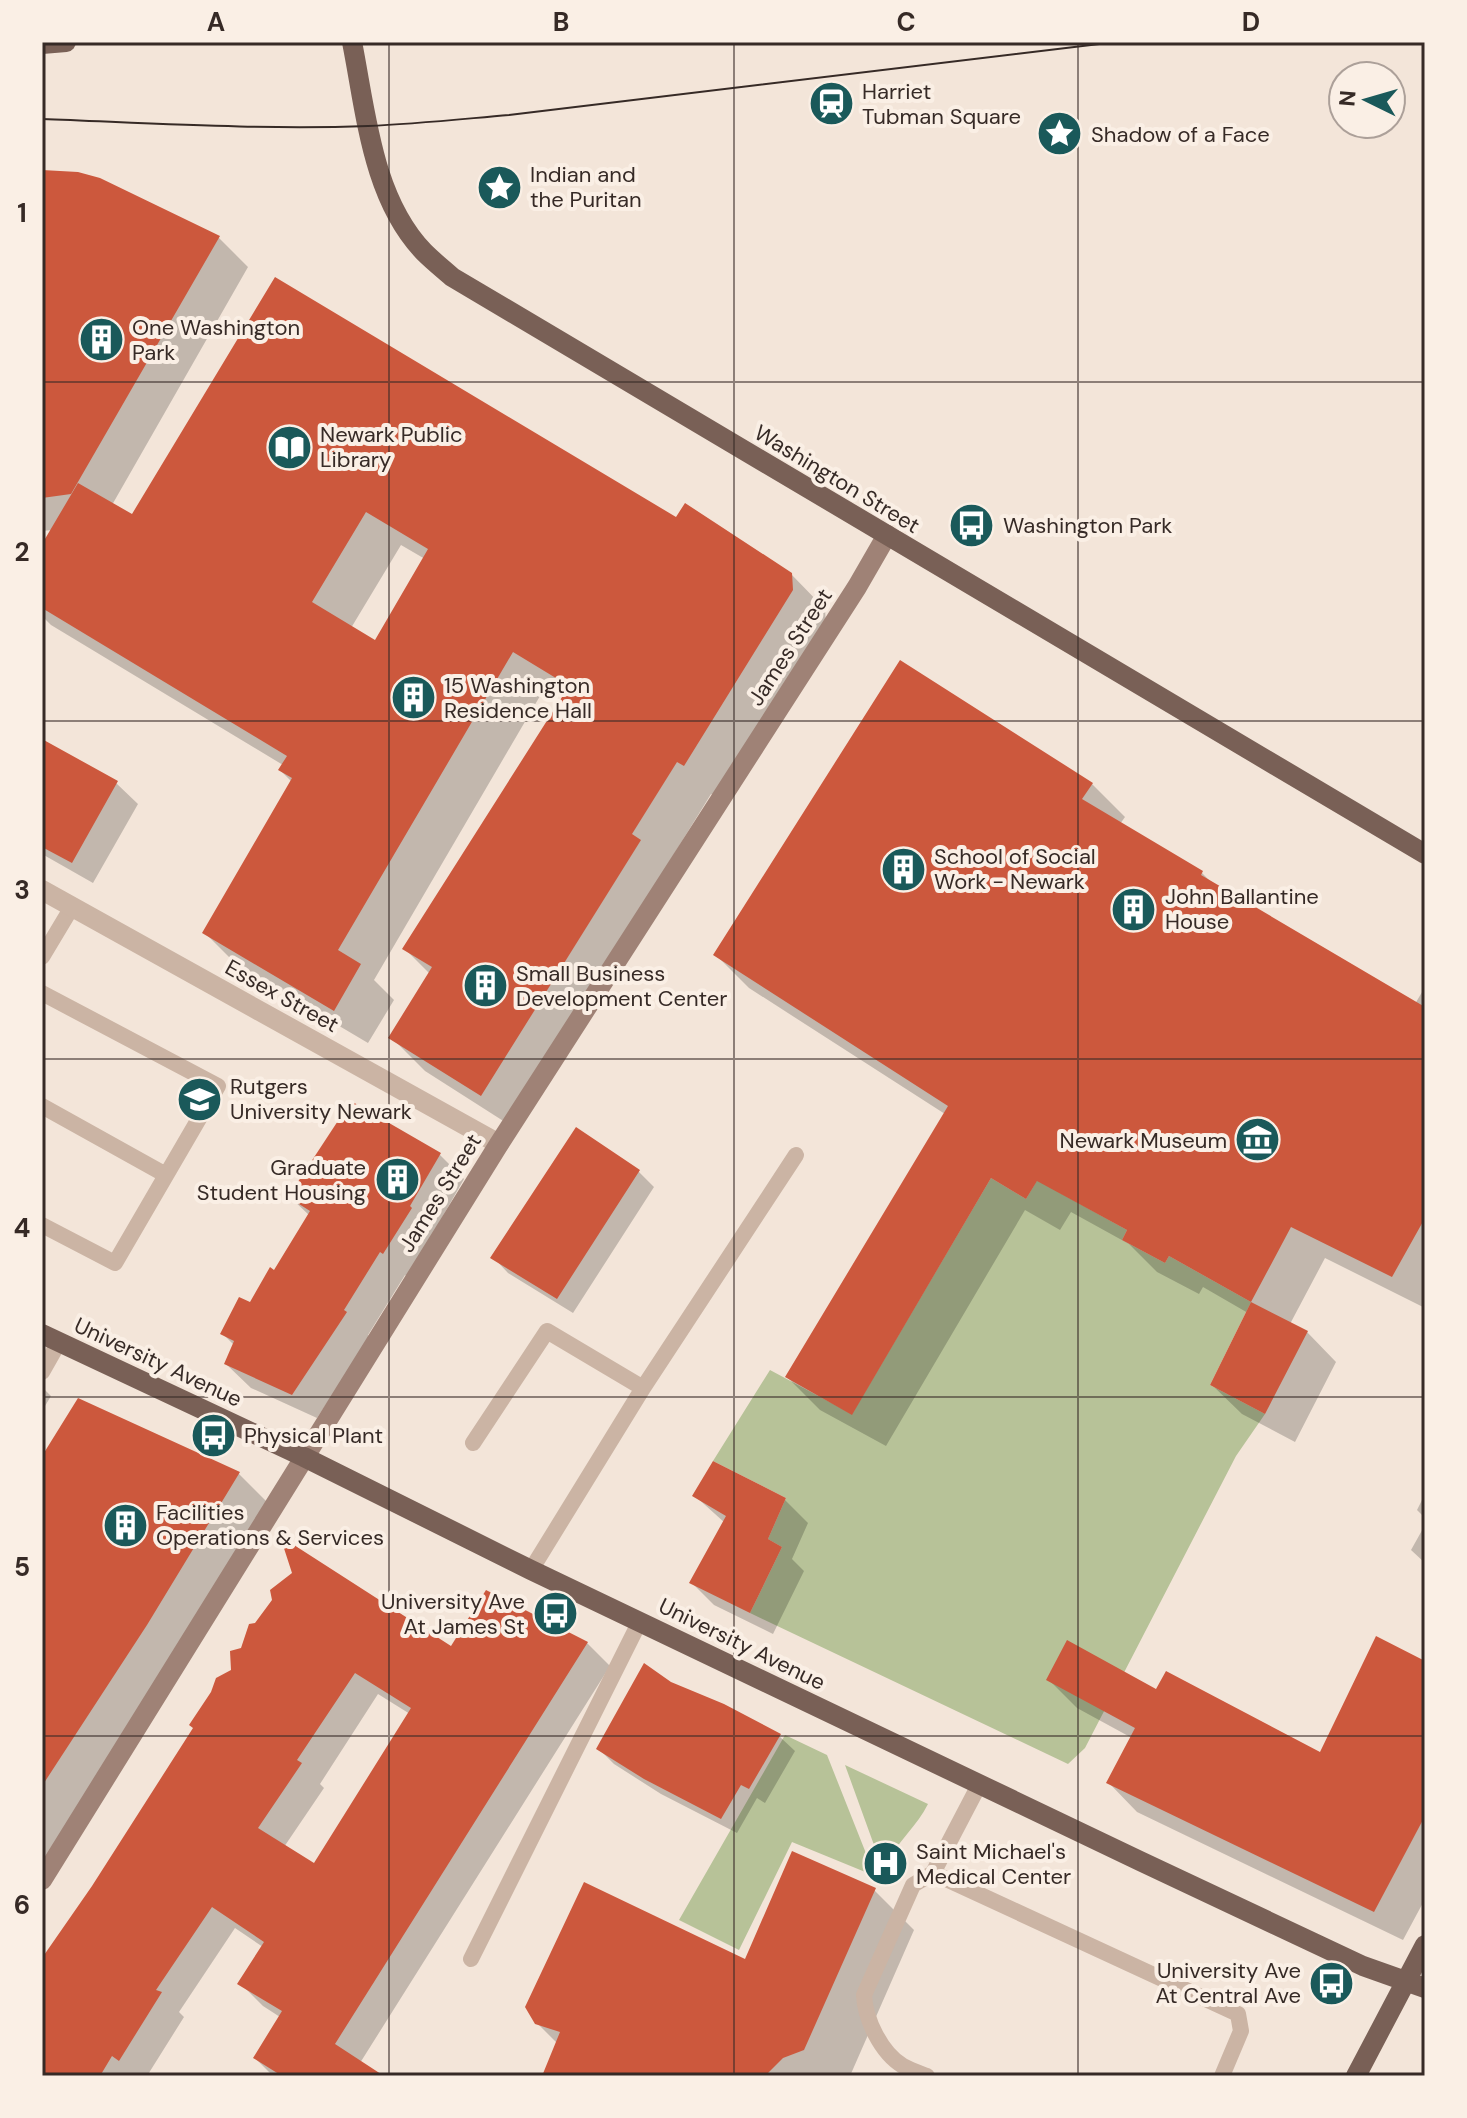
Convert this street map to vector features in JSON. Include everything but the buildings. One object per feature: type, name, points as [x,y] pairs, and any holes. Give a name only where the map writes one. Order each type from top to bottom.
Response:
[{"type":"main road","points":[[42,44],[66,42]]},
{"type":"main road","name":"Washington Street","points":[[352,42],[382,177],[396,213],[422,251],[452,277],[1425,853]]},
{"type":"main road","name":"University Avenue","points":[[50,1338],[304,1457],[531,1570],[979,1785],[1363,1966],[1415,1984]]},
{"type":"main road","points":[[1356,2076],[1415,1984],[1425,1945]]},
{"type":"street","name":"James Street","points":[[42,1880],[499,1144],[849,601],[887,535]]},
{"type":"street","name":"Essex Street","points":[[42,890],[499,1144]]},
{"type":"lane","points":[[42,957],[72,907]]},
{"type":"lane","points":[[42,993],[218,1086],[115,1263],[42,1225]]},
{"type":"lane","points":[[42,1106],[166,1175]]},
{"type":"lane","points":[[531,1570],[643,1388],[796,1155]]},
{"type":"lane","points":[[473,1443],[547,1331],[643,1388]]},
{"type":"lane","points":[[42,1372],[50,1338]]},
{"type":"lane","points":[[471,1959],[640,1621]]},
{"type":"lane","points":[[927,2076],[902,2065],[888,2053],[865,2013],[864,1995],[913,1885],[933,1873],[979,1785]]},
{"type":"lane","points":[[933,1873],[1238,2014],[1241,2031],[1222,2076]]},
{"type":"green space","points":[[1039,1177],[1060,1193],[1127,1230],[1122,1240],[1165,1263],[1169,1256],[1251,1302],[1210,1385],[1265,1414],[1236,1456],[1085,1748],[1068,1764],[750,1613],[782,1547],[768,1539],[786,1498],[713,1461],[770,1370],[852,1414],[991,1178],[1026,1199]]},
{"type":"green space","points":[[785,1735],[827,1755],[875,1876],[792,1842],[739,1950],[679,1920]]},
{"type":"green space","points":[[845,1765],[928,1804],[887,1863],[878,1856]]},
{"type":"tram line","points":[[42,119],[246,127],[403,124],[509,115],[1116,42]]},
{"type":"place","name":"Harriet Tubman Square","points":[[831,104]]},
{"type":"place","name":"Shadow of a Face","points":[[1060,134]]},
{"type":"place","name":"Indian and the Puritan","points":[[499,187]]},
{"type":"place","name":"One Washington Park","points":[[101,340]]},
{"type":"place","name":"Newark Public Library","points":[[289,447]]},
{"type":"place","name":"Washington Park","points":[[972,525]]},
{"type":"place","name":"15 Washington Residence Hall","points":[[413,698]]},
{"type":"place","name":"School of Social Work - Newark","points":[[903,869]]},
{"type":"place","name":"John Ballantine House","points":[[1134,909]]},
{"type":"place","name":"Small Business Development Center","points":[[485,986]]},
{"type":"place","name":"Rutgers University Newark","points":[[199,1099]]},
{"type":"place","name":"Newark Museum","points":[[1258,1140]]},
{"type":"place","name":"Graduate Student Housing","points":[[397,1180]]},
{"type":"place","name":"Physical Plant","points":[[213,1435]]},
{"type":"place","name":"Facilities Operations & Services","points":[[125,1525]]},
{"type":"place","name":"University Ave At James St","points":[[556,1614]]},
{"type":"place","name":"Saint Michael's Medical Center","points":[[885,1864]]},
{"type":"place","name":"University Ave At Central Ave","points":[[1332,1983]]}]
